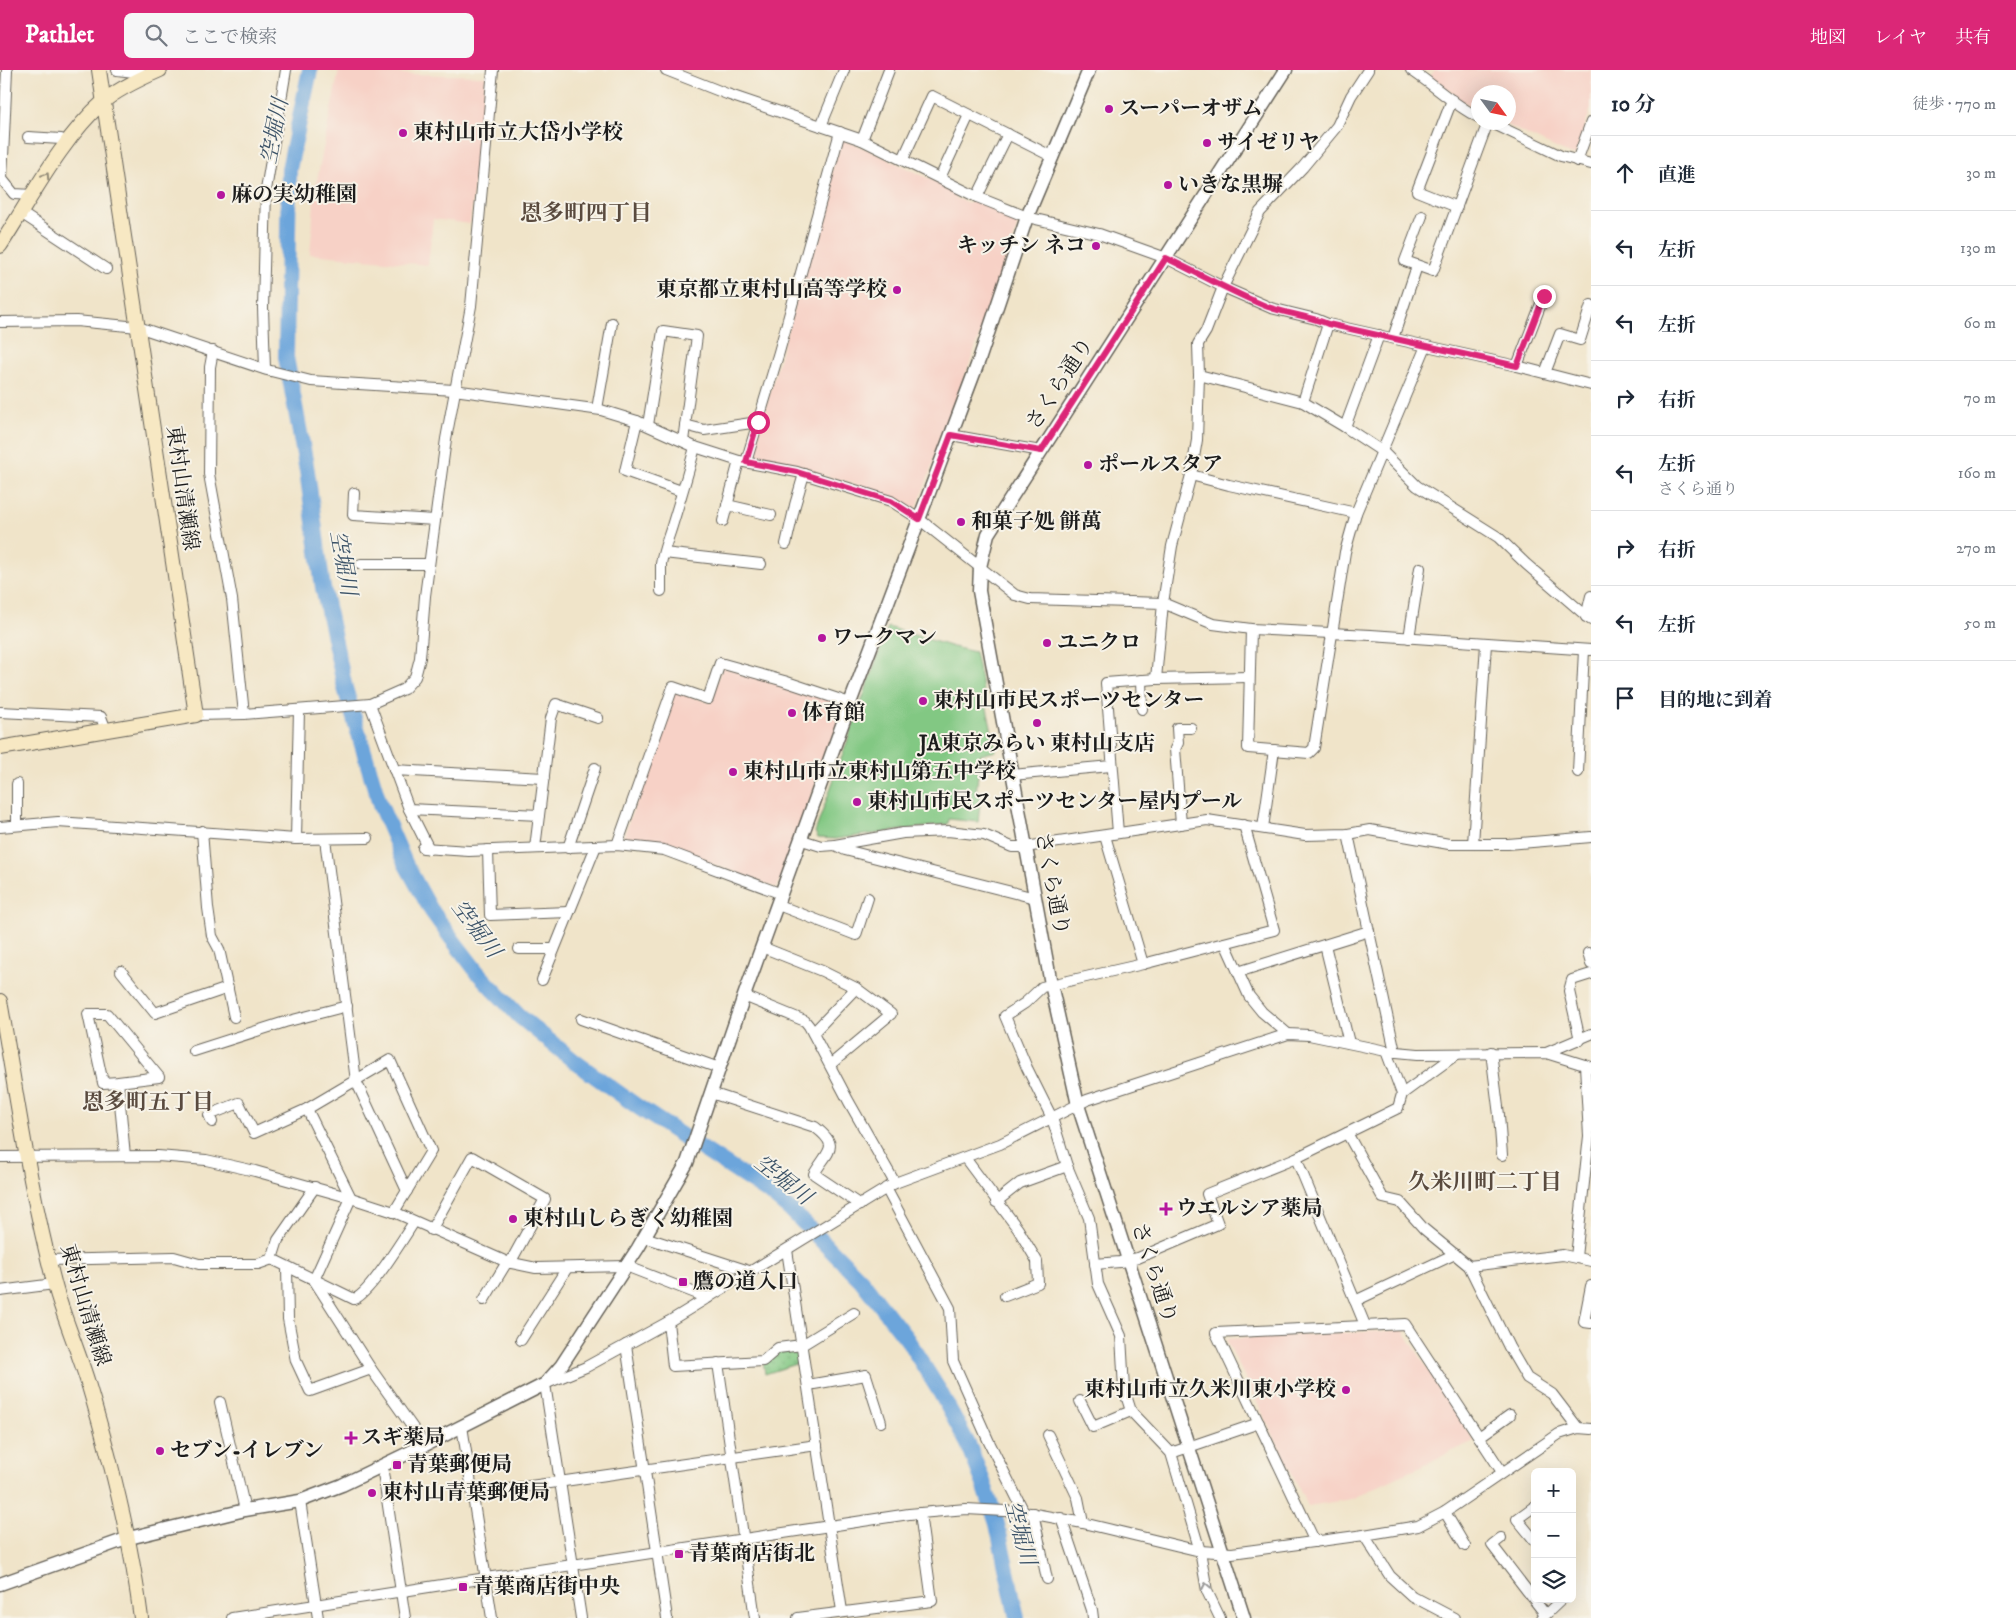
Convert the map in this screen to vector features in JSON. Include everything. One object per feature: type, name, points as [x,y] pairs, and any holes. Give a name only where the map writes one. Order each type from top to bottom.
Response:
[{"type":"main road","name":"東村山清瀬線","points":[[99,70],[196,715]]},
{"type":"main road","points":[[0,246],[66,145],[85,120],[104,100],[155,72]]},
{"type":"main road","points":[[0,748],[196,715]]},
{"type":"main road","name":"東村山清瀬線","points":[[0,1001],[27,1156],[54,1284],[90,1391],[116,1479],[129,1538],[141,1618]]},
{"type":"street","points":[[8,70],[7,98],[2,117],[2,179],[14,194],[33,195]]},
{"type":"street","points":[[117,70],[155,72]]},
{"type":"street","points":[[266,370],[263,308],[266,190],[286,70]]},
{"type":"street","points":[[196,715],[244,714],[369,704],[404,689],[415,677],[420,658],[429,564],[454,390],[471,306],[493,70]]},
{"type":"street","points":[[666,70],[727,94],[862,140],[977,197],[1028,217],[1099,234],[1166,258],[1223,287],[1271,308],[1316,319],[1328,324],[1517,366],[1591,386]]},
{"type":"street","points":[[821,126],[844,70]]},
{"type":"street","points":[[862,140],[889,70]]},
{"type":"street","points":[[545,1384],[562,1366],[644,1237],[687,1164],[744,996],[850,703],[979,360],[1028,217],[1089,70]]},
{"type":"street","name":"さくら通り","points":[[1244,1618],[1078,1105],[1051,984],[979,591],[980,567],[988,534],[1286,70]]},
{"type":"street","points":[[1156,679],[1163,603],[1172,546],[1191,475],[1197,440],[1198,344],[1206,331],[1223,287],[1260,212],[1303,167],[1337,126],[1351,96],[1368,70]]},
{"type":"street","points":[[1411,70],[1462,109],[1471,114]]},
{"type":"street","points":[[903,159],[932,96],[1053,157]]},
{"type":"street","points":[[1452,100],[1417,191],[1457,207]]},
{"type":"street","points":[[940,178],[969,115]]},
{"type":"street","points":[[1577,161],[1591,122]]},
{"type":"street","points":[[1422,216],[1405,261],[1434,271],[1486,130]]},
{"type":"street","points":[[1506,130],[1561,156],[1591,164]]},
{"type":"street","points":[[724,521],[742,462],[758,422],[840,132]]},
{"type":"street","points":[[977,197],[1008,134]]},
{"type":"street","points":[[28,137],[60,139],[66,145]]},
{"type":"street","points":[[21,214],[106,269]]},
{"type":"street","points":[[1393,338],[1417,266]]},
{"type":"street","points":[[1517,366],[1544,296]]},
{"type":"street","points":[[1580,340],[1591,305]]},
{"type":"street","points":[[0,322],[76,321],[138,327],[266,370],[313,382],[454,390],[597,409],[648,425],[695,447],[742,462],[804,474],[891,501],[919,519],[1015,595],[1030,599],[1163,603],[1214,624],[1251,629],[1588,650],[1578,772]]},
{"type":"street","points":[[597,409],[612,323]]},
{"type":"street","points":[[1303,402],[1328,324]]},
{"type":"street","points":[[648,425],[663,331],[696,336],[683,441]]},
{"type":"street","points":[[1545,373],[1560,334],[1591,343]]},
{"type":"street","points":[[1345,427],[1379,335]]},
{"type":"street","points":[[1251,629],[1248,677],[1248,748],[1309,753],[1314,748],[1346,552],[1356,513],[1426,346]]},
{"type":"street","points":[[213,351],[210,367],[209,474],[232,599],[244,714]]},
{"type":"street","points":[[1199,375],[1303,402],[1345,427],[1383,452],[1417,486],[1498,536],[1526,564],[1588,619]]},
{"type":"street","points":[[636,421],[625,471],[681,491]]},
{"type":"street","points":[[685,424],[704,430],[758,422]]},
{"type":"street","points":[[951,435],[1041,451]]},
{"type":"street","points":[[661,591],[661,563],[681,491],[686,484],[695,447]]},
{"type":"street","points":[[786,544],[794,505],[804,474]]},
{"type":"street","points":[[1191,475],[1356,513]]},
{"type":"street","points":[[354,493],[353,520],[435,520]]},
{"type":"street","points":[[728,505],[771,515]]},
{"type":"street","points":[[664,553],[760,564]]},
{"type":"street","points":[[361,564],[429,564]]},
{"type":"street","points":[[1409,638],[1420,568]]},
{"type":"street","points":[[1588,619],[1591,596]]},
{"type":"street","points":[[1473,844],[1486,644]]},
{"type":"street","points":[[617,845],[673,687],[708,699],[720,663],[784,681],[850,703]]},
{"type":"street","points":[[1118,833],[1111,766],[1106,683],[1156,679],[1248,677]]},
{"type":"street","points":[[1141,680],[1142,709]]},
{"type":"street","points":[[369,704],[426,849],[449,851],[617,845],[664,850],[856,935],[868,898]]},
{"type":"street","points":[[535,848],[551,718],[556,704],[598,718]]},
{"type":"street","points":[[296,839],[299,710]]},
{"type":"street","points":[[0,712],[101,717],[106,730]]},
{"type":"street","points":[[1181,824],[1175,750],[1178,743],[1177,728],[1191,728]]},
{"type":"street","points":[[1263,828],[1274,750]]},
{"type":"street","points":[[1012,775],[1111,766]]},
{"type":"street","points":[[568,848],[595,768]]},
{"type":"street","points":[[394,770],[544,778]]},
{"type":"street","points":[[17,784],[17,825]]},
{"type":"street","points":[[409,809],[539,815]]},
{"type":"street","points":[[802,840],[821,846],[903,833],[948,831],[984,836],[1012,847],[1025,847],[1207,820],[1305,834],[1348,834],[1370,830],[1433,843],[1508,844],[1591,837]]},
{"type":"street","points":[[0,827],[58,822],[296,839],[368,838]]},
{"type":"street","points":[[1220,1618],[1207,1591],[1200,1551],[1172,1453],[1131,1411],[1124,1389],[1121,1336],[1098,1284],[1089,1218],[1067,1166],[1052,1118],[1027,1068],[1005,1016],[1042,987],[1051,984],[1143,964],[1274,930],[1244,825]]},
{"type":"street","points":[[202,831],[212,936],[220,950],[234,1017]]},
{"type":"street","points":[[1095,1264],[1129,1260],[1218,1224],[1208,1194],[1296,1158],[1398,1108],[1402,1094],[1391,1051],[1369,931],[1348,834]]},
{"type":"street","points":[[1105,836],[1143,964]]},
{"type":"street","points":[[325,839],[356,1081],[407,1191]]},
{"type":"street","points":[[835,845],[845,850],[1035,898]]},
{"type":"street","points":[[542,980],[596,846]]},
{"type":"street","points":[[488,850],[490,915],[569,912]]},
{"type":"street","points":[[1238,972],[1369,931]]},
{"type":"street","points":[[1225,943],[1253,1002],[1288,1034]]},
{"type":"street","points":[[1325,945],[1349,1043]]},
{"type":"street","points":[[762,947],[856,988],[891,1014],[831,1064]]},
{"type":"street","points":[[519,949],[554,949]]},
{"type":"street","points":[[1588,953],[1591,964]]},
{"type":"street","points":[[121,972],[155,1013],[228,988]]},
{"type":"street","points":[[1580,1040],[1569,991],[1572,980],[1591,974]]},
{"type":"street","points":[[813,1032],[856,988]]},
{"type":"street","points":[[744,996],[805,1021],[831,1064],[950,1308],[953,1361],[989,1442],[1028,1512],[1047,1579]]},
{"type":"street","points":[[194,1051],[285,1022],[347,1006]]},
{"type":"street","points":[[88,1014],[107,1014],[159,1077],[118,1082],[103,1083],[88,1014]]},
{"type":"street","points":[[581,1019],[720,1068]]},
{"type":"street","points":[[0,1584],[129,1538],[245,1510],[300,1501],[382,1466],[545,1384],[586,1367],[668,1322],[891,1186],[1000,1144],[1087,1100],[1288,1034],[1309,1035],[1391,1051],[1457,1054],[1490,1052],[1546,1053],[1588,1066],[1589,1136],[1576,1257]]},
{"type":"street","points":[[1546,1053],[1591,1034]]},
{"type":"street","points":[[1490,1052],[1499,1115],[1502,1156]]},
{"type":"street","points":[[1402,1094],[1457,1054]]},
{"type":"street","points":[[212,1122],[209,1115],[237,1099],[254,1133],[307,1109],[390,1060],[431,1151],[394,1212]]},
{"type":"street","points":[[118,1082],[125,1156]]},
{"type":"street","points":[[711,1092],[815,1127],[828,1136],[831,1142],[830,1148],[814,1174],[860,1205]]},
{"type":"street","points":[[307,1109],[351,1198]]},
{"type":"street","points":[[1347,1134],[1383,1198],[1400,1202],[1424,1230],[1469,1266],[1508,1347],[1527,1378],[1552,1394],[1578,1428]]},
{"type":"street","points":[[0,1157],[166,1156],[206,1160],[255,1170],[394,1212],[509,1263],[536,1268],[626,1266],[708,1298]]},
{"type":"street","points":[[431,1230],[472,1157],[545,1199],[509,1263],[484,1300]]},
{"type":"street","points":[[965,1158],[1018,1229],[1037,1260],[1038,1283],[1004,1296]]},
{"type":"street","points":[[1296,1158],[1365,1325]]},
{"type":"street","points":[[996,1202],[1020,1183],[1067,1166]]},
{"type":"street","points":[[272,1259],[278,1240],[315,1187]]},
{"type":"street","points":[[314,1280],[351,1198]]},
{"type":"street","points":[[272,1259],[287,1268],[354,1299],[358,1298],[370,1285],[414,1222]]},
{"type":"street","points":[[644,1237],[752,1272]]},
{"type":"street","points":[[787,1250],[842,1611]]},
{"type":"street","points":[[1355,1301],[1455,1254]]},
{"type":"street","points":[[1469,1266],[1563,1255],[1591,1261]]},
{"type":"street","points":[[49,1260],[174,1257],[199,1264],[258,1264],[272,1259]]},
{"type":"street","points":[[287,1268],[288,1319],[296,1360],[310,1391],[371,1370]]},
{"type":"street","points":[[521,1340],[567,1268]]},
{"type":"street","points":[[314,1280],[371,1370],[425,1445]]},
{"type":"street","points":[[0,1291],[54,1284]]},
{"type":"street","points":[[1591,1286],[1584,1322],[1591,1323]]},
{"type":"street","points":[[668,1322],[673,1366],[763,1360],[778,1348],[802,1345],[854,1313]]},
{"type":"street","points":[[1315,1542],[1216,1333],[1405,1324],[1502,1472]]},
{"type":"street","points":[[626,1345],[667,1618]]},
{"type":"street","points":[[718,1363],[754,1618]]},
{"type":"street","points":[[808,1385],[866,1375],[880,1422]]},
{"type":"street","points":[[545,1384],[581,1618]]},
{"type":"street","points":[[1080,1401],[1093,1427],[1131,1411]]},
{"type":"street","points":[[220,1402],[245,1510]]},
{"type":"street","points":[[1479,1437],[1510,1415]]},
{"type":"street","points":[[1172,1453],[1259,1423]]},
{"type":"street","points":[[462,1426],[492,1618]]},
{"type":"street","points":[[232,1618],[829,1526],[966,1508],[1028,1512],[1200,1551],[1232,1553],[1315,1542],[1418,1526],[1445,1512],[1559,1434],[1578,1428],[1591,1429]]},
{"type":"street","points":[[1048,1434],[1078,1498],[1083,1523]]},
{"type":"street","points":[[474,1494],[817,1445]]},
{"type":"street","points":[[382,1466],[405,1618]]},
{"type":"street","points":[[300,1501],[318,1618]]},
{"type":"street","points":[[1531,1509],[1514,1521],[1531,1538]]},
{"type":"street","points":[[1445,1512],[1465,1546]]},
{"type":"street","points":[[798,1618],[842,1611],[854,1614],[932,1601],[920,1513]]},
{"type":"street","points":[[1060,1518],[1092,1610],[1093,1618]]},
{"type":"street","points":[[1364,1535],[1390,1576],[1412,1596],[1454,1618]]},
{"type":"street","points":[[1501,1538],[1492,1545],[1543,1616],[1558,1603]]},
{"type":"shaded area","name":"東村山市立大岱小学校","points":[[339,70],[486,76],[470,224],[433,219],[428,265],[310,254],[315,190]]},
{"type":"shaded area","points":[[1435,70],[1591,70],[1591,108],[1575,155],[1516,129],[1516,85],[1471,85],[1471,106],[1430,76]]},
{"type":"shaded area","name":"東京都立東村山高等学校","points":[[841,139],[869,150],[953,190],[955,198],[969,203],[976,201],[1016,218],[1018,224],[917,507],[910,508],[895,498],[852,483],[752,456]]},
{"type":"shaded area","name":"東村山市立東村山第五中学校","points":[[722,667],[846,704],[777,888],[665,846],[637,840],[622,841],[675,691],[710,703]]},
{"type":"shaded area","name":"東村山市立久米川東小学校","points":[[1403,1330],[1474,1441],[1351,1499],[1308,1506],[1226,1339]]},
{"type":"green space","name":"東村山市民スポーツセンター","points":[[888,627],[975,652],[996,751],[980,755],[976,794],[981,795],[978,822],[949,819],[948,824],[835,839],[818,838],[815,832]]},
{"type":"green space","points":[[802,1345],[805,1361],[765,1374],[763,1361],[778,1348]]},
{"type":"waterway","name":"空堀川","points":[[310,70],[289,169],[286,357],[307,471],[323,588],[345,688],[380,805],[405,863],[431,910],[452,939],[478,973],[519,1016],[574,1061],[638,1107],[771,1194],[797,1216],[861,1280],[907,1339],[940,1392],[968,1444],[997,1524],[1017,1618]]},
{"type":"place","name":"スーパーオザム","points":[[1109,109]]},
{"type":"place","name":"東村山市立大岱小学校","points":[[403,133]]},
{"type":"place","name":"サイゼリヤ","points":[[1207,143]]},
{"type":"place","name":"いきな黒塀","points":[[1168,185]]},
{"type":"place","name":"麻の実幼稚園","points":[[221,195]]},
{"type":"place","name":"キッチン ネコ","points":[[1096,246]]},
{"type":"place","name":"東京都立東村山高等学校","points":[[897,290]]},
{"type":"place","name":"ポールスタア","points":[[1088,465]]},
{"type":"place","name":"和菓子処 餅萬","points":[[961,522]]},
{"type":"place","name":"ワークマン","points":[[822,638]]},
{"type":"place","name":"ユニクロ","points":[[1047,643]]},
{"type":"place","name":"東村山市民スポーツセンター","points":[[923,701]]},
{"type":"place","name":"体育館","points":[[792,713]]},
{"type":"place","name":"JA東京みらい 東村山支店","points":[[1037,723]]},
{"type":"place","name":"東村山市立東村山第五中学校","points":[[733,772]]},
{"type":"place","name":"東村山市民スポーツセンター屋内プール","points":[[857,802]]},
{"type":"place","name":"ウエルシア薬局","points":[[1166,1209]]},
{"type":"place","name":"東村山しらぎく幼稚園","points":[[513,1219]]},
{"type":"place","name":"鷹の道入口","points":[[683,1282]]},
{"type":"place","name":"東村山市立久米川東小学校","points":[[1346,1390]]},
{"type":"place","name":"スギ薬局","points":[[351,1438]]},
{"type":"place","name":"セブン-イレブン","points":[[160,1451]]},
{"type":"place","name":"青葉郵便局","points":[[397,1465]]},
{"type":"place","name":"東村山青葉郵便局","points":[[372,1493]]},
{"type":"place","name":"青葉商店街北","points":[[679,1554]]},
{"type":"place","name":"青葉商店街中央","points":[[463,1587]]},
{"type":"district","name":"恩多町四丁目","points":[[586,213]]},
{"type":"district","name":"恩多町五丁目","points":[[148,1102]]},
{"type":"district","name":"久米川町二丁目","points":[[1485,1182]]},
{"type":"route","points":[[758,422],[746,462],[797,472],[891,501],[919,519],[951,435],[1041,451],[1166,258],[1223,287],[1271,308],[1316,319],[1328,324],[1517,366],[1544,296]]}]
